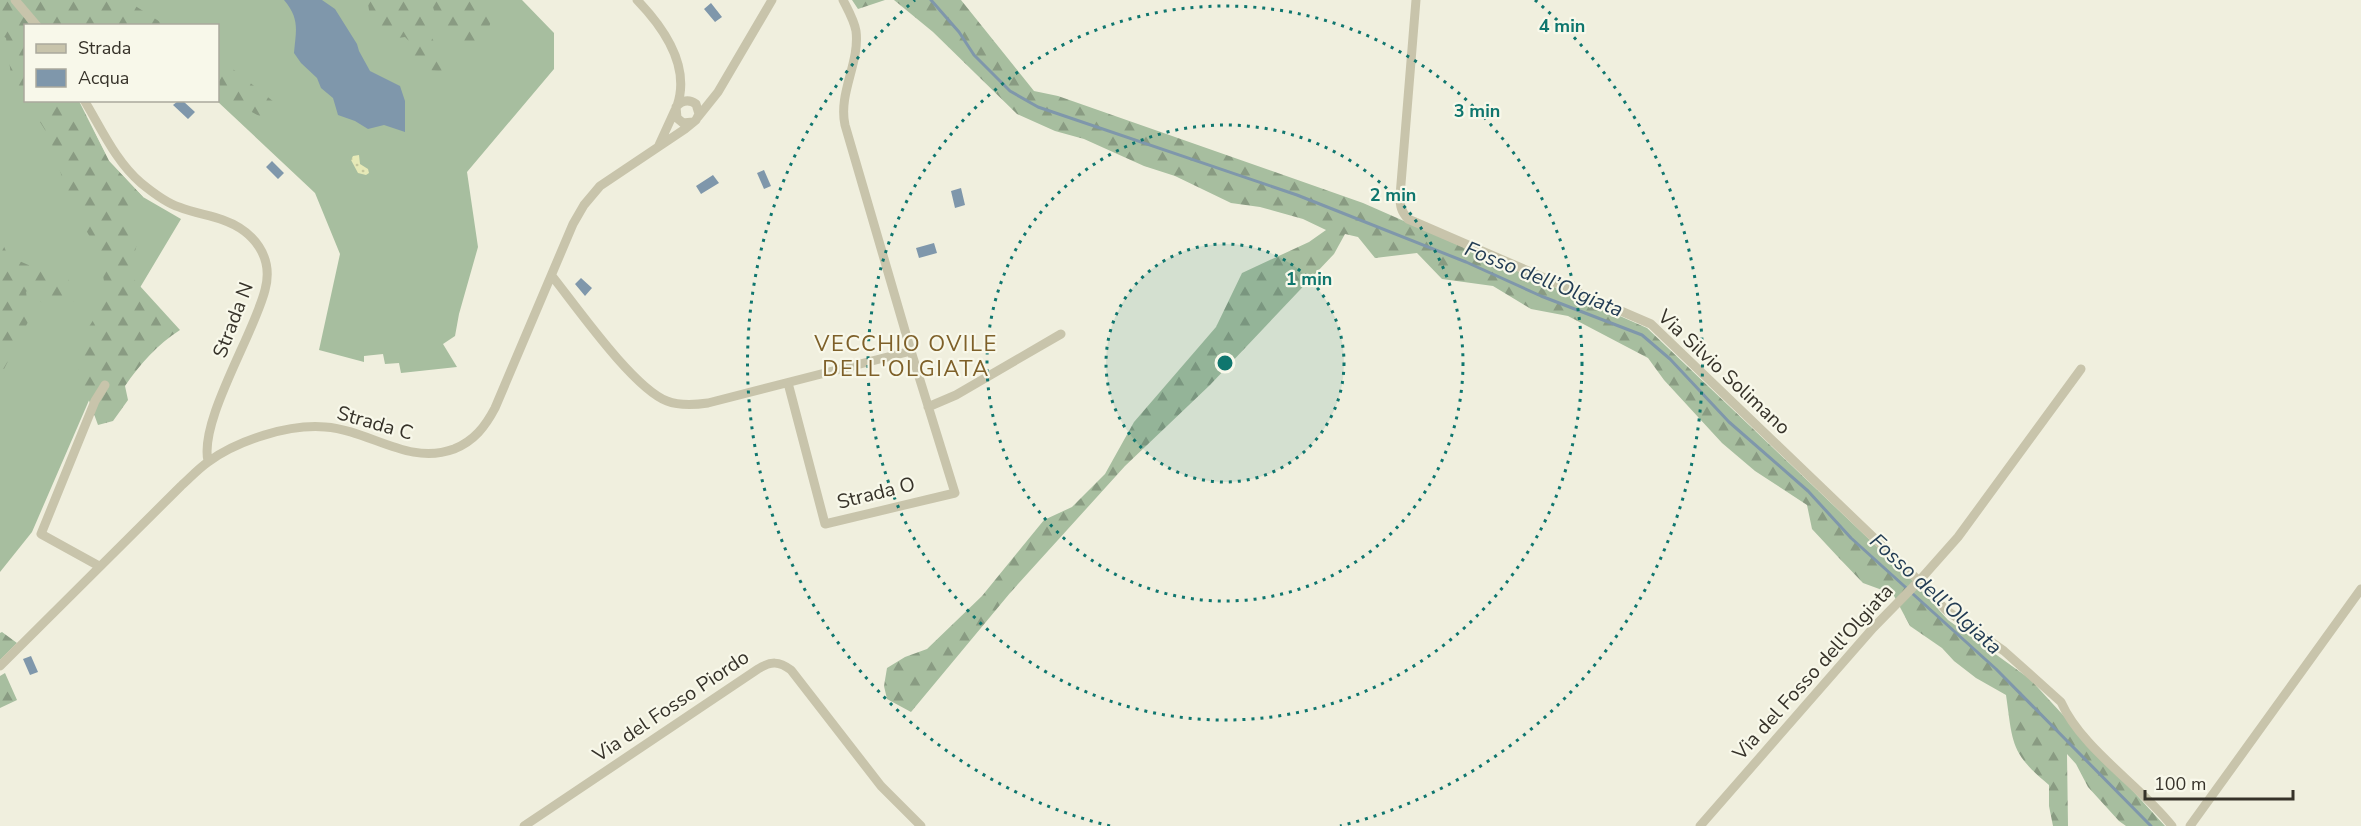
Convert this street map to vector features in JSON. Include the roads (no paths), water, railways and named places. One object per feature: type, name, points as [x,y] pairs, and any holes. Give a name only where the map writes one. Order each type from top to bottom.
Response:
[{"type":"street","points":[[15,0],[35,24]]},
{"type":"street","points":[[637,0],[669,41],[699,110],[695,120],[686,124],[679,121],[676,109]]},
{"type":"street","name":"Strada C","points":[[0,666],[208,461],[230,449],[270,434],[310,426],[346,430],[418,454],[440,453],[464,444],[481,431],[495,408],[573,224],[591,195],[608,180],[695,120],[715,96],[772,0]]},
{"type":"street","name":"Strada O","points":[[788,383],[825,524],[955,493],[910,351],[844,120],[844,98],[856,38],[854,22],[843,0]]},
{"type":"street","name":"Via Silvio Solimano","points":[[1416,0],[1400,196],[1400,208],[1403,214],[1408,219],[1651,324],[1913,588]]},
{"type":"street","points":[[658,147],[676,109],[682,86],[680,70]]},
{"type":"street","points":[[676,109],[683,101],[694,103],[715,96]]},
{"type":"street","name":"Strada N","points":[[85,102],[119,158],[140,182],[178,207],[235,225],[256,242],[266,259],[268,277],[265,293],[207,439],[208,461]]},
{"type":"street","points":[[552,276],[647,389],[666,400],[681,404],[697,404],[788,383],[910,351]]},
{"type":"street","points":[[928,407],[956,395],[1061,334]]},
{"type":"street","name":"Via del Fosso dell'Olgiata","points":[[1700,826],[1873,628],[1913,588],[1958,537],[2081,369]]},
{"type":"street","points":[[99,566],[41,534],[95,401],[105,385]]},
{"type":"street","points":[[1913,588],[2004,651],[2061,702],[2093,745],[2160,811],[2172,826]]},
{"type":"street","points":[[2190,826],[2361,589]]},
{"type":"street","name":"Via del Fosso Piordo","points":[[524,826],[758,669],[774,662],[782,664],[796,675],[880,786],[921,826]]},
{"type":"water","points":[[284,0],[322,0],[335,9],[357,44],[370,71],[400,86],[405,101],[405,132],[384,125],[368,129],[338,115],[333,98],[321,88],[317,78],[294,53],[295,19]]},
{"type":"water","points":[[711,3],[722,17],[715,22],[704,9]]},
{"type":"water","points":[[177,102],[184,102],[195,112],[188,119],[173,105]]},
{"type":"water","points":[[272,161],[284,173],[278,179],[266,167]]},
{"type":"water","points":[[764,170],[771,186],[764,189],[757,173]]},
{"type":"water","points":[[713,175],[719,183],[701,194],[696,186]]},
{"type":"water","points":[[961,188],[965,205],[955,208],[951,191]]},
{"type":"water","points":[[934,243],[937,253],[919,258],[916,248]]},
{"type":"water","points":[[581,278],[592,288],[585,296],[575,284]]},
{"type":"water","points":[[31,656],[38,672],[30,675],[23,659]]},
{"type":"waterway","name":"Fosso dell’Olgiata","points":[[931,0],[959,32],[974,55],[1010,91],[1038,107],[1297,195],[1466,262],[1541,296],[1642,335],[1670,359],[1729,422],[1808,491],[1851,538],[1996,669],[2151,826]]},
{"type":"district","name":"VECCHIO OVILE DELL'OLGIATA","points":[[906,356]]}]
